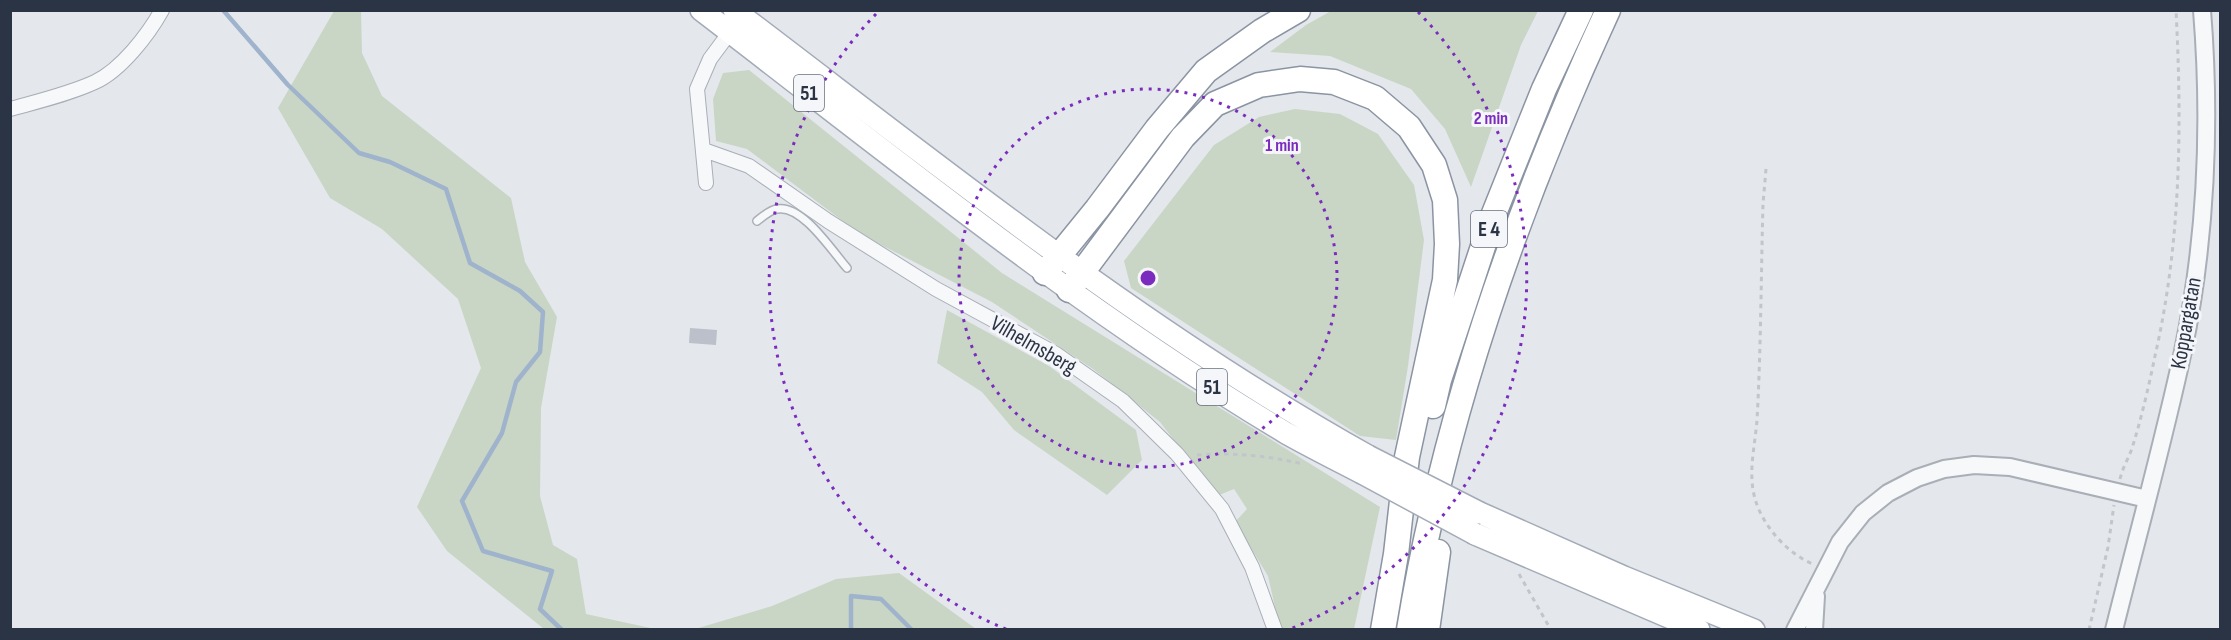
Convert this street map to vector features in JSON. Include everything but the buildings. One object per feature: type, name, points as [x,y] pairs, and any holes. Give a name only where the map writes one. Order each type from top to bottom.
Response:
[{"type":"highway","points":[[1052,264],[1157,129],[1206,71],[1262,31],[1298,10]]},
{"type":"highway","name":"E 4","points":[[1383,630],[1396,554],[1439,380],[1493,216],[1544,89],[1581,10]]},
{"type":"highway","name":"E 4","points":[[1409,630],[1421,558],[1458,411],[1518,224],[1569,96],[1608,10]]},
{"type":"highway","points":[[1075,281],[1184,137],[1215,104],[1259,85],[1300,79],[1334,82],[1375,98],[1409,127],[1434,165],[1445,200],[1447,244],[1445,280],[1407,457],[1396,554]]},
{"type":"highway","points":[[1427,630],[1458,411]]},
{"type":"main road","name":"51","points":[[701,10],[736,20],[1198,378],[1288,434],[1754,630]]},
{"type":"main road","name":"51","points":[[1365,465],[1475,534],[1699,630]]},
{"type":"street","points":[[10,109],[97,81],[116,68],[146,35],[162,10]]},
{"type":"street","name":"Koppargatan","points":[[2114,630],[2159,455],[2183,350],[2199,233],[2205,163],[2205,52],[2202,10]]},
{"type":"street","points":[[706,183],[697,89],[710,59],[736,20]]},
{"type":"street","name":"Vilhelmsberg","points":[[704,150],[749,166],[828,221],[936,289],[1056,354],[1124,401],[1179,457],[1222,509],[1252,567],[1275,630]]},
{"type":"street","points":[[1795,630],[1840,542],[1863,513],[1888,493],[1917,478],[1944,469],[1974,465],[2010,467],[2146,499]]},
{"type":"street","points":[[1814,630],[1817,589]]},
{"type":"lane","points":[[757,221],[775,209],[787,209],[806,220],[846,268]]},
{"type":"path","points":[[2089,630],[2108,547],[2111,515],[2123,467],[2133,447],[2156,354],[2173,248],[2180,143],[2176,10]]},
{"type":"path","points":[[1766,169],[1757,420],[1752,483],[1756,503],[1767,523],[1785,546],[1803,560],[1825,569]]},
{"type":"path","points":[[1179,457],[1232,454],[1305,464]]},
{"type":"path","points":[[1514,568],[1551,630]]},
{"type":"green space","points":[[334,11],[361,11],[362,53],[382,96],[511,198],[525,262],[557,317],[541,408],[540,496],[553,545],[577,559],[586,614],[655,629],[544,629],[447,551],[417,507],[481,368],[458,299],[382,229],[330,198],[278,108]]},
{"type":"green space","points":[[1331,11],[1538,11],[1521,45],[1471,187],[1445,129],[1411,89],[1330,56],[1270,52],[1306,25]]},
{"type":"green space","points":[[749,70],[1002,273],[1380,507],[1354,629],[1280,629],[1268,576],[1235,522],[1247,509],[1234,489],[1217,496],[1160,422],[1093,369],[992,302],[860,234],[747,149],[716,141],[713,99],[723,73]]},
{"type":"green space","points":[[1295,109],[1340,114],[1378,134],[1414,185],[1424,240],[1396,440],[1360,436],[1131,288],[1124,261],[1214,145],[1259,117]]},
{"type":"green space","points":[[947,310],[1049,366],[1136,430],[1142,460],[1107,495],[1014,430],[982,392],[937,363]]},
{"type":"green space","points":[[899,573],[976,629],[695,629],[772,606],[836,579]]},
{"type":"waterway","points":[[223,10],[288,85],[359,153],[390,162],[446,189],[470,263],[520,291],[543,312],[540,352],[516,382],[502,433],[462,501],[483,551],[552,571],[540,609],[562,630]]},
{"type":"waterway","points":[[851,630],[851,596],[881,599],[912,630]]}]
